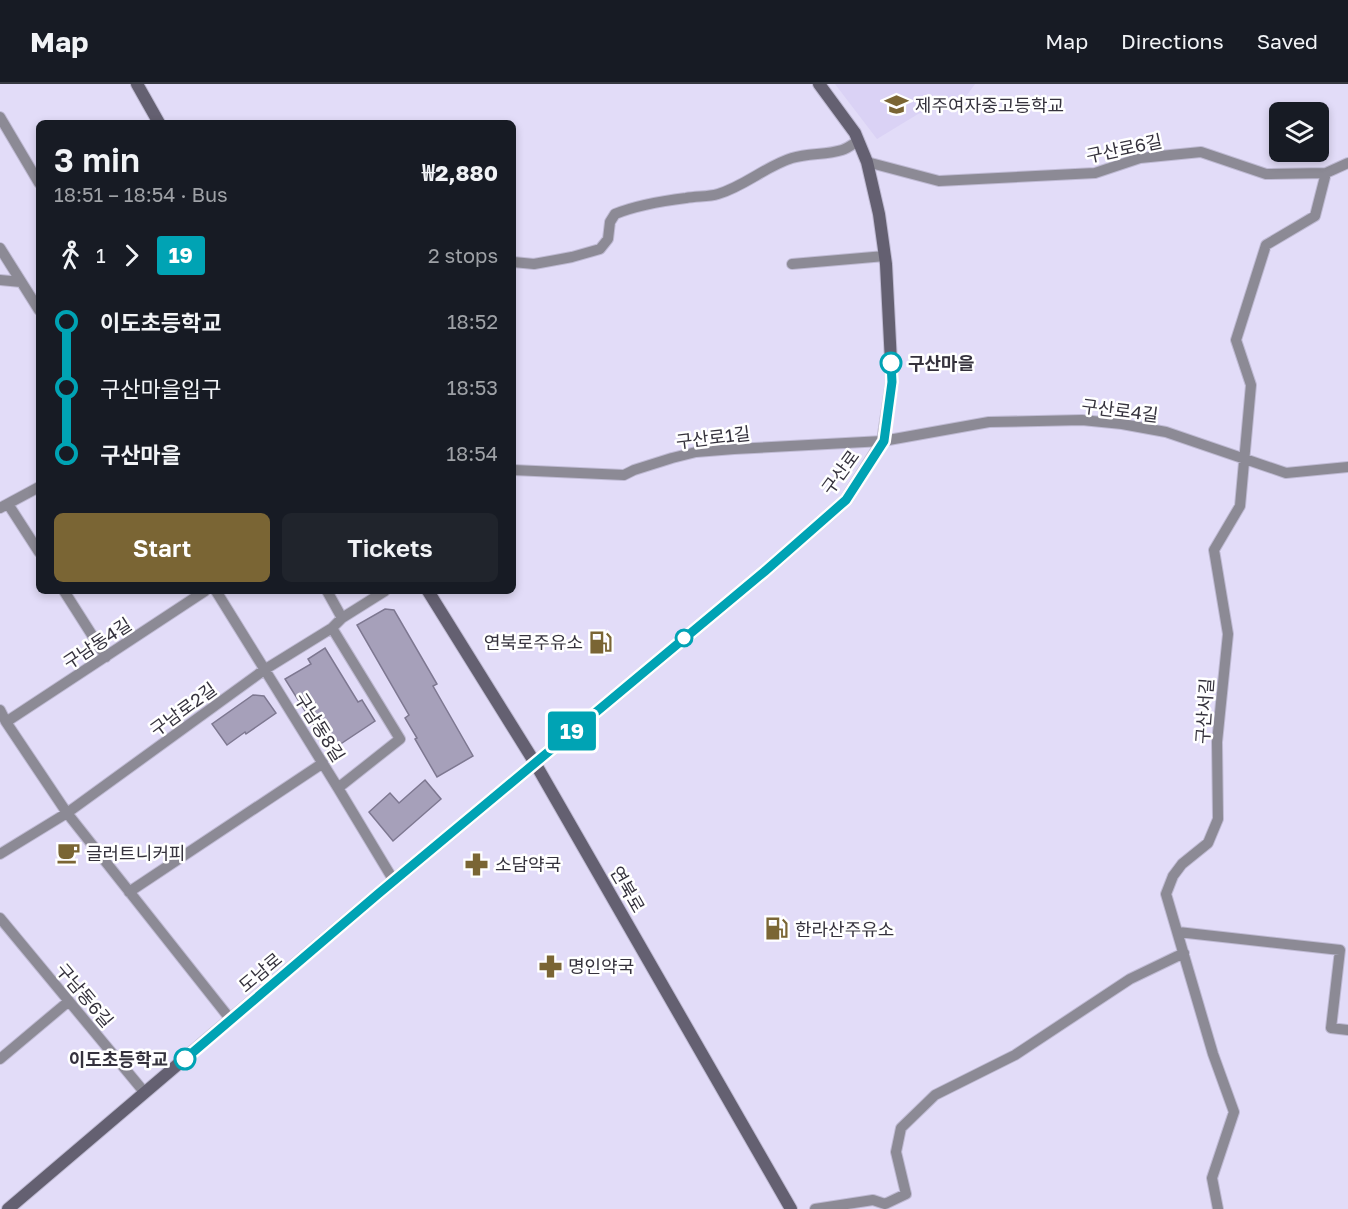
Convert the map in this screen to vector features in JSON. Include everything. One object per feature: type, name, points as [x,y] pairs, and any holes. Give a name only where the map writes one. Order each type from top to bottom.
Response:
[{"type":"main road","points":[[137,84],[157,120]]},
{"type":"main road","name":"구산로","points":[[535,763],[764,572],[846,500],[884,441],[892,382],[885,256],[879,214],[867,162],[855,133],[819,84]]},
{"type":"main road","name":"연북로","points":[[430,594],[535,763],[791,1209]]},
{"type":"main road","name":"도남로","points":[[8,1209],[535,763]]},
{"type":"street","points":[[0,117],[36,178]]},
{"type":"street","points":[[516,262],[534,264],[600,249],[608,239],[610,222],[615,214],[624,210],[660,202],[716,195],[738,186],[778,163],[795,157],[843,150],[858,141]]},
{"type":"street","name":"구산로6길","points":[[867,162],[939,182],[1095,173],[1140,158],[1201,152],[1266,174],[1326,172],[1348,163]]},
{"type":"street","name":"구산서길","points":[[1218,1209],[1212,1178],[1234,1112],[1214,1054],[1166,894],[1173,876],[1182,864],[1208,843],[1218,819],[1217,742],[1228,634],[1214,550],[1239,506],[1251,385],[1236,340],[1266,245],[1315,216],[1326,172]]},
{"type":"street","points":[[0,248],[36,305]]},
{"type":"street","points":[[792,264],[885,256]]},
{"type":"street","points":[[0,280],[21,282]]},
{"type":"street","name":"구산로4길","points":[[884,441],[989,422],[1082,420],[1166,432],[1286,473],[1348,467]]},
{"type":"street","name":"구산로1길","points":[[516,470],[624,475],[696,452],[884,441]]},
{"type":"street","points":[[36,488],[4,506],[36,548]]},
{"type":"street","points":[[66,594],[106,657]]},
{"type":"street","name":"구남동4길","points":[[6,722],[200,594]]},
{"type":"street","name":"구남동8길","points":[[218,594],[394,881]]},
{"type":"street","points":[[329,594],[342,618]]},
{"type":"street","name":"구남로2길","points":[[0,854],[67,813],[264,670],[332,628],[342,618],[380,594]]},
{"type":"street","points":[[332,628],[400,739],[338,788]]},
{"type":"street","points":[[0,710],[67,813],[231,1020]]},
{"type":"street","points":[[129,892],[322,763]]},
{"type":"street","name":"구남동6길","points":[[0,918],[145,1093]]},
{"type":"street","points":[[1178,932],[1340,950],[1331,1028],[1348,1030]]},
{"type":"street","points":[[815,1209],[873,1200],[885,1204],[906,1194],[896,1152],[901,1128],[935,1095],[1014,1055],[1130,979],[1184,953]]},
{"type":"street","points":[[0,1059],[69,1001]]},
{"type":"shaded area","name":"제주여자중고등학교","points":[[835,84],[975,84],[967,95],[918,114],[877,139]]},
{"type":"building","points":[[385,609],[394,610],[437,684],[433,686],[473,756],[437,777],[405,718],[409,715],[357,625]]},
{"type":"building","points":[[325,648],[358,702],[362,700],[375,721],[330,751],[285,679],[311,664],[308,659]]},
{"type":"building","points":[[253,695],[264,696],[276,713],[227,745],[212,724]]},
{"type":"building","points":[[425,780],[441,799],[393,841],[369,812],[390,793],[399,803]]},
{"type":"bus line","name":"19","points":[[185,1059],[378,894],[764,572],[846,500],[884,441],[892,382],[891,363]]},
{"type":"place","name":"제주여자중고등학교","points":[[897,105]]},
{"type":"place","name":"구산마을","points":[[891,363]]},
{"type":"place","name":"연북로주유소","points":[[601,642]]},
{"type":"place","name":"글러트니커피","points":[[68,853]]},
{"type":"place","name":"소담약국","points":[[477,864]]},
{"type":"place","name":"한라산주유소","points":[[777,929]]},
{"type":"place","name":"명인약국","points":[[550,966]]},
{"type":"place","name":"이도초등학교","points":[[185,1059]]}]
